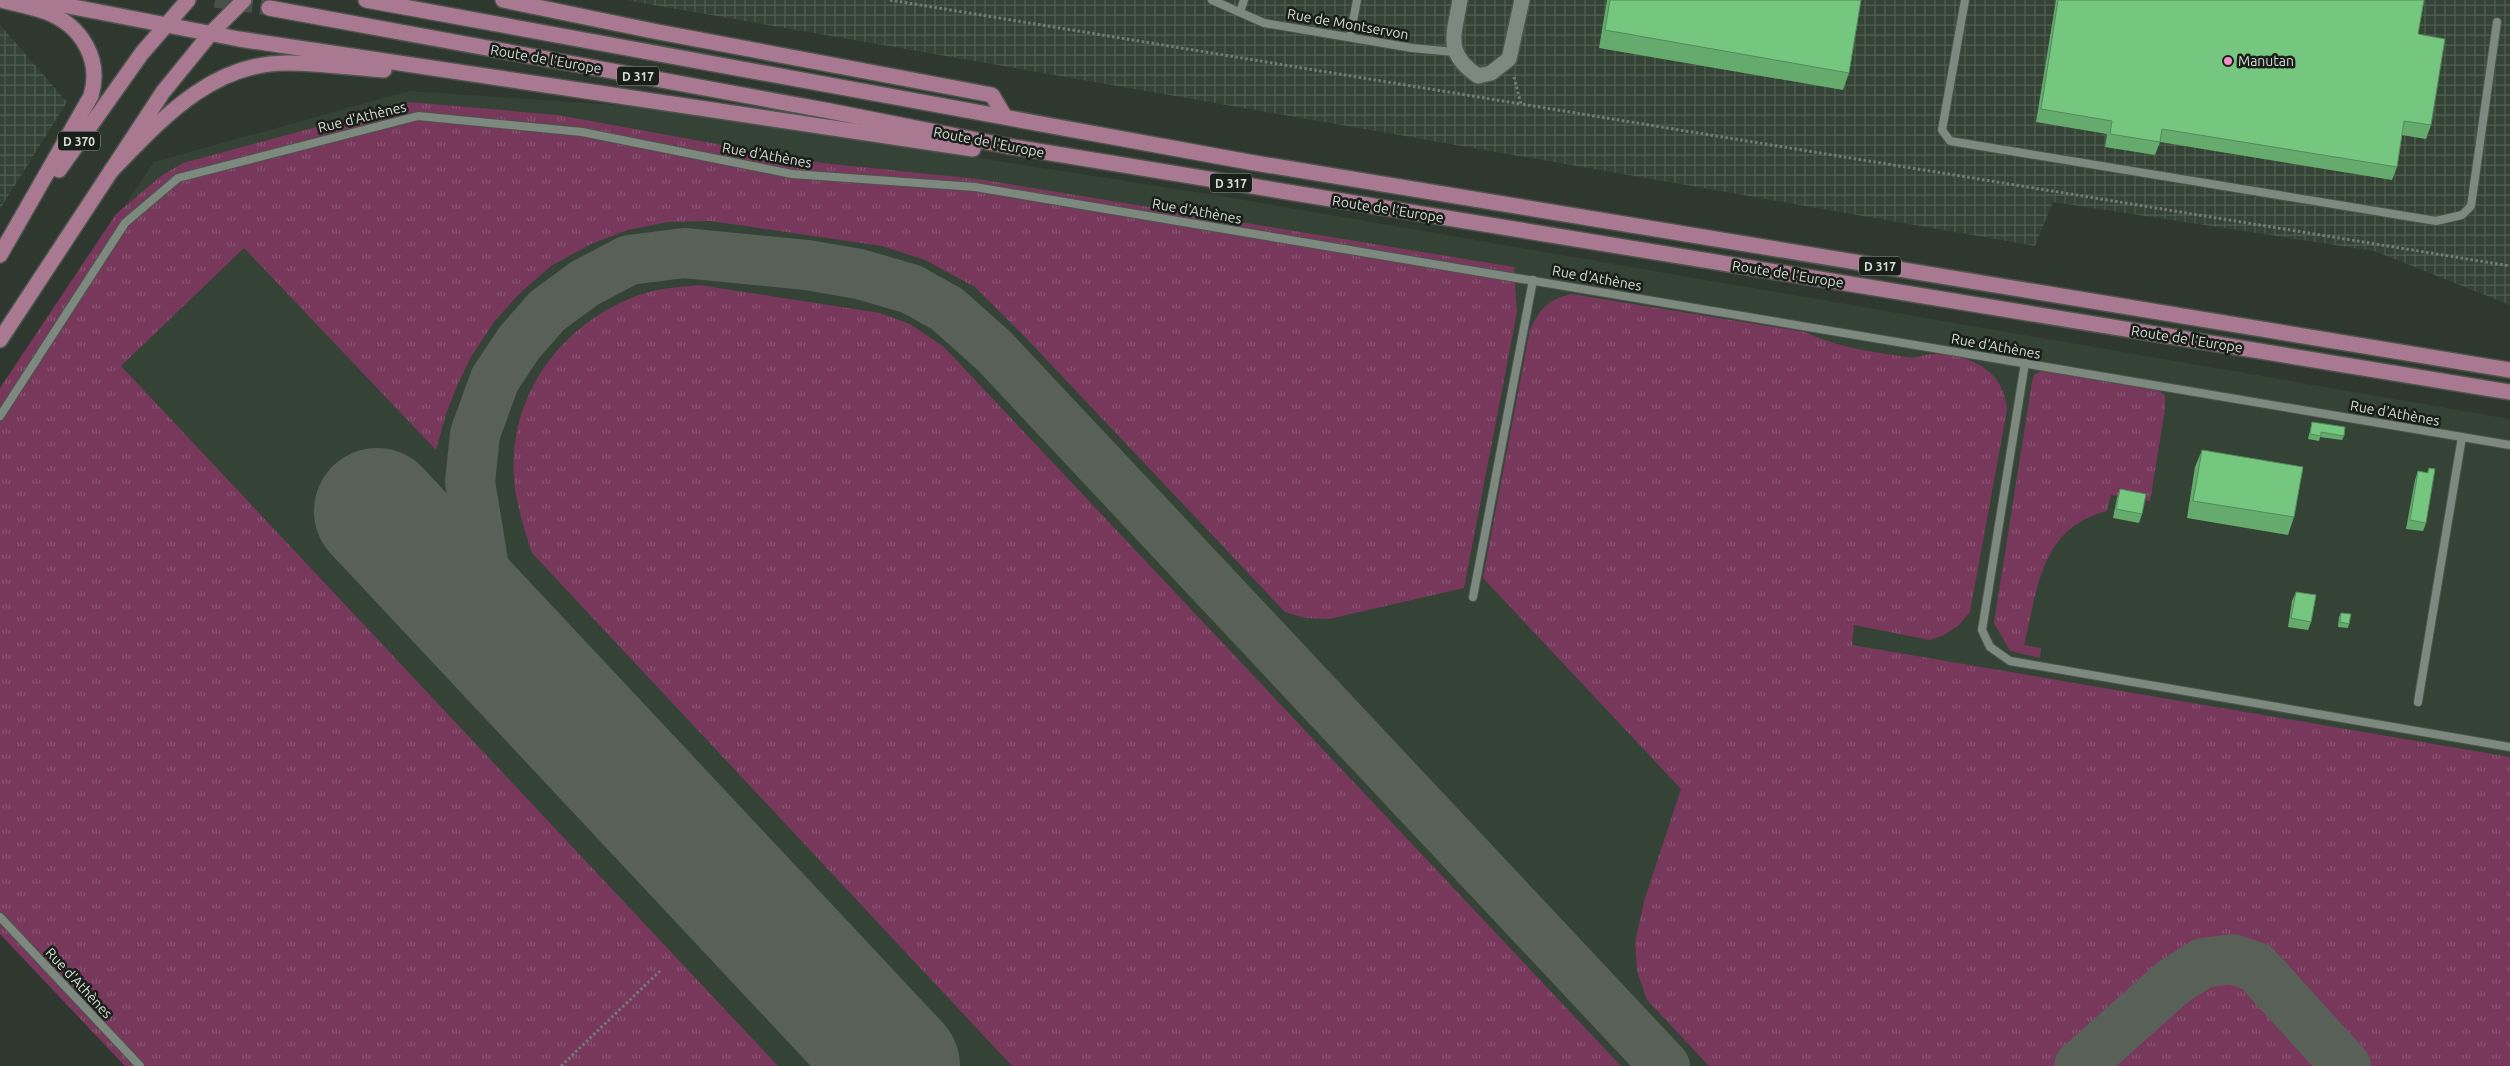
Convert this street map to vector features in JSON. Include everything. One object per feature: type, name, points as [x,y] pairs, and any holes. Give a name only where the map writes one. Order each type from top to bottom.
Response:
[{"type":"main road","points":[[0,256],[91,96],[95,82],[89,50],[73,28],[46,12],[1,0]]},
{"type":"main road","points":[[37,0],[211,33],[498,79],[986,151],[1007,146]]},
{"type":"main road","name":"D 370","points":[[0,262],[93,119],[165,24],[188,0]]},
{"type":"main road","name":"D 370","points":[[0,340],[163,92],[211,33],[244,0]]},
{"type":"main road","name":"Route de l'Europe","points":[[366,0],[1249,162],[2510,370]]},
{"type":"main road","points":[[503,0],[992,95],[1005,117]]},
{"type":"main road","points":[[524,0],[560,11]]},
{"type":"main road","name":"Route de l'Europe","points":[[269,8],[830,111],[1007,146],[2510,392]]},
{"type":"main road","points":[[111,171],[164,116],[184,100],[210,84],[249,69],[288,63],[498,79]]},
{"type":"street","points":[[1460,0],[1454,32],[1454,52],[1466,68],[1478,76],[1491,73],[1509,59],[1522,0]]},
{"type":"lane","name":"Rue de Montservon","points":[[1212,0],[1264,23],[1454,52]]},
{"type":"lane","points":[[1240,12],[1244,0]]},
{"type":"lane","points":[[1350,37],[1356,0]]},
{"type":"lane","points":[[1965,0],[1942,130],[1950,141],[2436,221],[2462,214],[2471,206],[2497,22]]},
{"type":"lane","name":"Rue d'Athènes","points":[[0,416],[125,223],[178,178],[418,116],[582,132],[792,174],[975,187],[2510,445]]},
{"type":"lane","points":[[1473,597],[1532,280]]},
{"type":"lane","points":[[2025,363],[1982,630],[1990,647],[2010,661],[2510,747]]},
{"type":"lane","points":[[2418,702],[2462,437]]},
{"type":"lane","name":"Rue d'Athènes","points":[[0,917],[140,1066]]},
{"type":"path","points":[[890,0],[2510,266]]},
{"type":"path","points":[[1509,59],[1521,104]]},
{"type":"path","points":[[561,1066],[660,971]]},
{"type":"shaded area","points":[[625,0],[2510,0],[2510,305],[2374,251],[2053,202],[2035,246]]},
{"type":"shaded area","points":[[0,25],[67,102],[0,209]]},
{"type":"shaded area","points":[[409,91],[660,108],[1221,196],[2510,419],[2510,1066],[125,1066],[0,934],[0,390],[154,162]]},
{"type":"green space","points":[[409,102],[558,115],[822,163],[978,179],[1514,267],[1517,312],[1464,588],[1329,619],[1305,618],[1285,612],[1027,339],[975,287],[925,260],[882,246],[710,221],[668,222],[628,230],[591,244],[551,266],[520,293],[493,323],[471,357],[457,386],[446,414],[436,450],[244,248],[121,366],[778,1066],[125,1066],[0,934],[0,388],[116,214],[161,176],[183,163]]},
{"type":"green space","points":[[699,285],[880,313],[910,324],[944,347],[1621,1066],[1012,1066],[532,553],[516,495],[514,476],[515,445],[521,416],[532,389],[547,364],[566,341],[588,322],[614,306],[649,292]]},
{"type":"green space","points":[[1571,294],[1805,332],[1829,342],[1880,353],[1910,357],[1933,354],[1950,355],[1974,362],[1993,376],[2000,385],[2005,397],[2007,410],[1970,612],[1958,626],[1942,636],[1930,640],[1854,625],[1852,645],[2510,757],[2510,1066],[1709,1066],[1647,1000],[1637,971],[1635,943],[1644,901],[1681,789],[1483,578],[1530,329],[1538,315],[1550,302]]},
{"type":"green space","points":[[2041,371],[2160,391],[2165,396],[2165,409],[2150,501],[2111,495],[2107,511],[2085,519],[2068,531],[2055,546],[2046,563],[2033,603],[2024,645],[2041,648],[2040,658],[2010,651],[1994,623],[2032,382],[2034,375]]},
{"type":"building","points":[[1610,0],[1861,0],[1849,73],[1605,30]]},
{"type":"building","name":"Manutan","points":[[2058,0],[2424,0],[2418,34],[2445,39],[2431,125],[2404,121],[2397,167],[2162,129],[2160,142],[2110,134],[2112,121],[2041,109]]},
{"type":"building","points":[[2312,422],[2345,427],[2344,436],[2321,432],[2321,436],[2310,434]]},
{"type":"building","points":[[2202,450],[2303,467],[2294,517],[2193,501]]},
{"type":"building","points":[[2429,468],[2435,469],[2426,523],[2410,520],[2418,471],[2428,473]]},
{"type":"building","points":[[2120,489],[2146,494],[2142,514],[2116,509]]},
{"type":"building","points":[[2296,592],[2316,595],[2311,622],[2291,618]]},
{"type":"building","points":[[2341,613],[2351,614],[2349,624],[2340,622]]},
{"type":"taxiway","points":[[535,680],[504,631],[484,567],[470,482],[475,434],[495,379],[519,343],[547,311],[585,283],[629,260],[684,253],[807,265],[859,274],[911,289],[947,309],[994,351],[1665,1066]]},
{"type":"taxiway","points":[[2079,1066],[2173,982],[2203,963],[2232,959],[2256,967],[2346,1066]]},
{"type":"runway","points":[[377,511],[897,1066]]},
{"type":"tunnel","points":[[215,0],[269,8]]},
{"type":"place","name":"Manutan","points":[[2228,61]]}]
